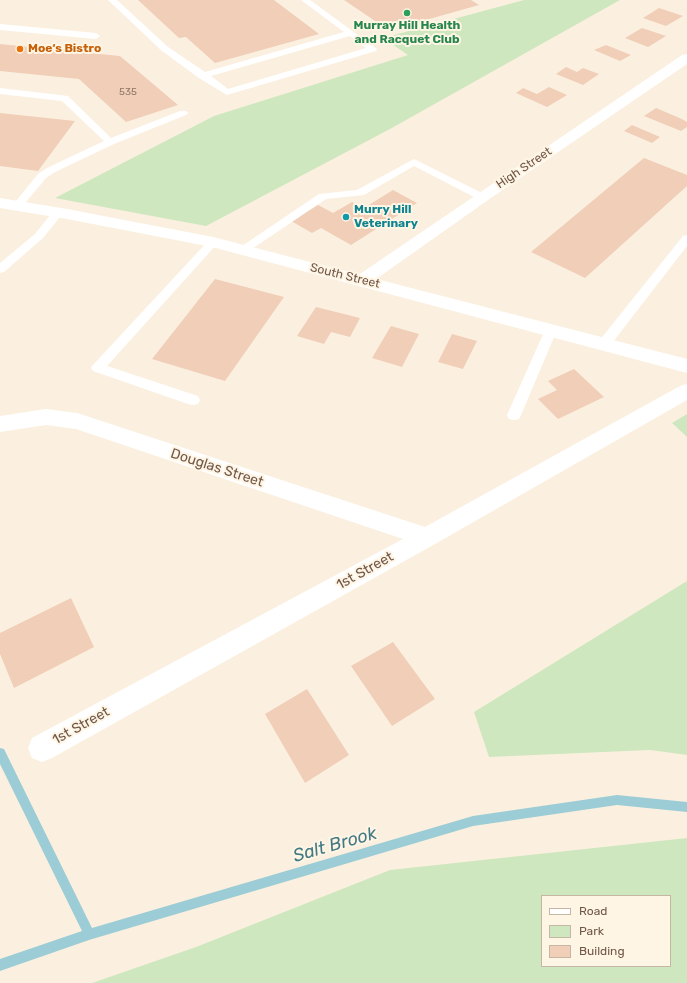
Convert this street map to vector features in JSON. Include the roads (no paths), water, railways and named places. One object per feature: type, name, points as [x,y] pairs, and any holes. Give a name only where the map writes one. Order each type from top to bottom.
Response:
[{"type":"street","name":"High Street","points":[[363,280],[482,197],[687,58]]},
{"type":"street","name":"South Street","points":[[0,203],[58,212],[213,242],[363,280],[687,366]]},
{"type":"street","name":"1st Street","points":[[42,748],[427,537],[687,391]]},
{"type":"street","name":"Douglas Street","points":[[2,423],[46,416],[77,421],[427,537]]},
{"type":"lane","points":[[112,0],[165,49],[227,92],[373,49],[305,0]]},
{"type":"lane","points":[[0,27],[96,36]]},
{"type":"lane","points":[[202,76],[351,33]]},
{"type":"lane","points":[[0,91],[65,98],[110,142]]},
{"type":"lane","points":[[17,206],[42,176],[51,170],[110,142],[183,113]]},
{"type":"lane","points":[[242,250],[323,196],[360,193],[414,162],[482,197]]},
{"type":"lane","points":[[0,269],[39,236],[58,212]]},
{"type":"lane","points":[[604,344],[687,238]]},
{"type":"lane","points":[[193,400],[98,368],[213,242]]},
{"type":"lane","points":[[514,415],[551,330]]},
{"type":"waterway","points":[[0,753],[89,934]]},
{"type":"waterway","name":"Salt Brook","points":[[89,934],[473,821],[617,800],[687,807]]},
{"type":"waterway","name":"Salt Brook","points":[[0,965],[89,934]]},
{"type":"place","name":"Murray Hill Health and Racquet Club","points":[[407,13]]},
{"type":"place","name":"Moe‘s Bistro","points":[[20,49]]},
{"type":"place","name":"Murry Hill Veterinary","points":[[346,217]]}]
